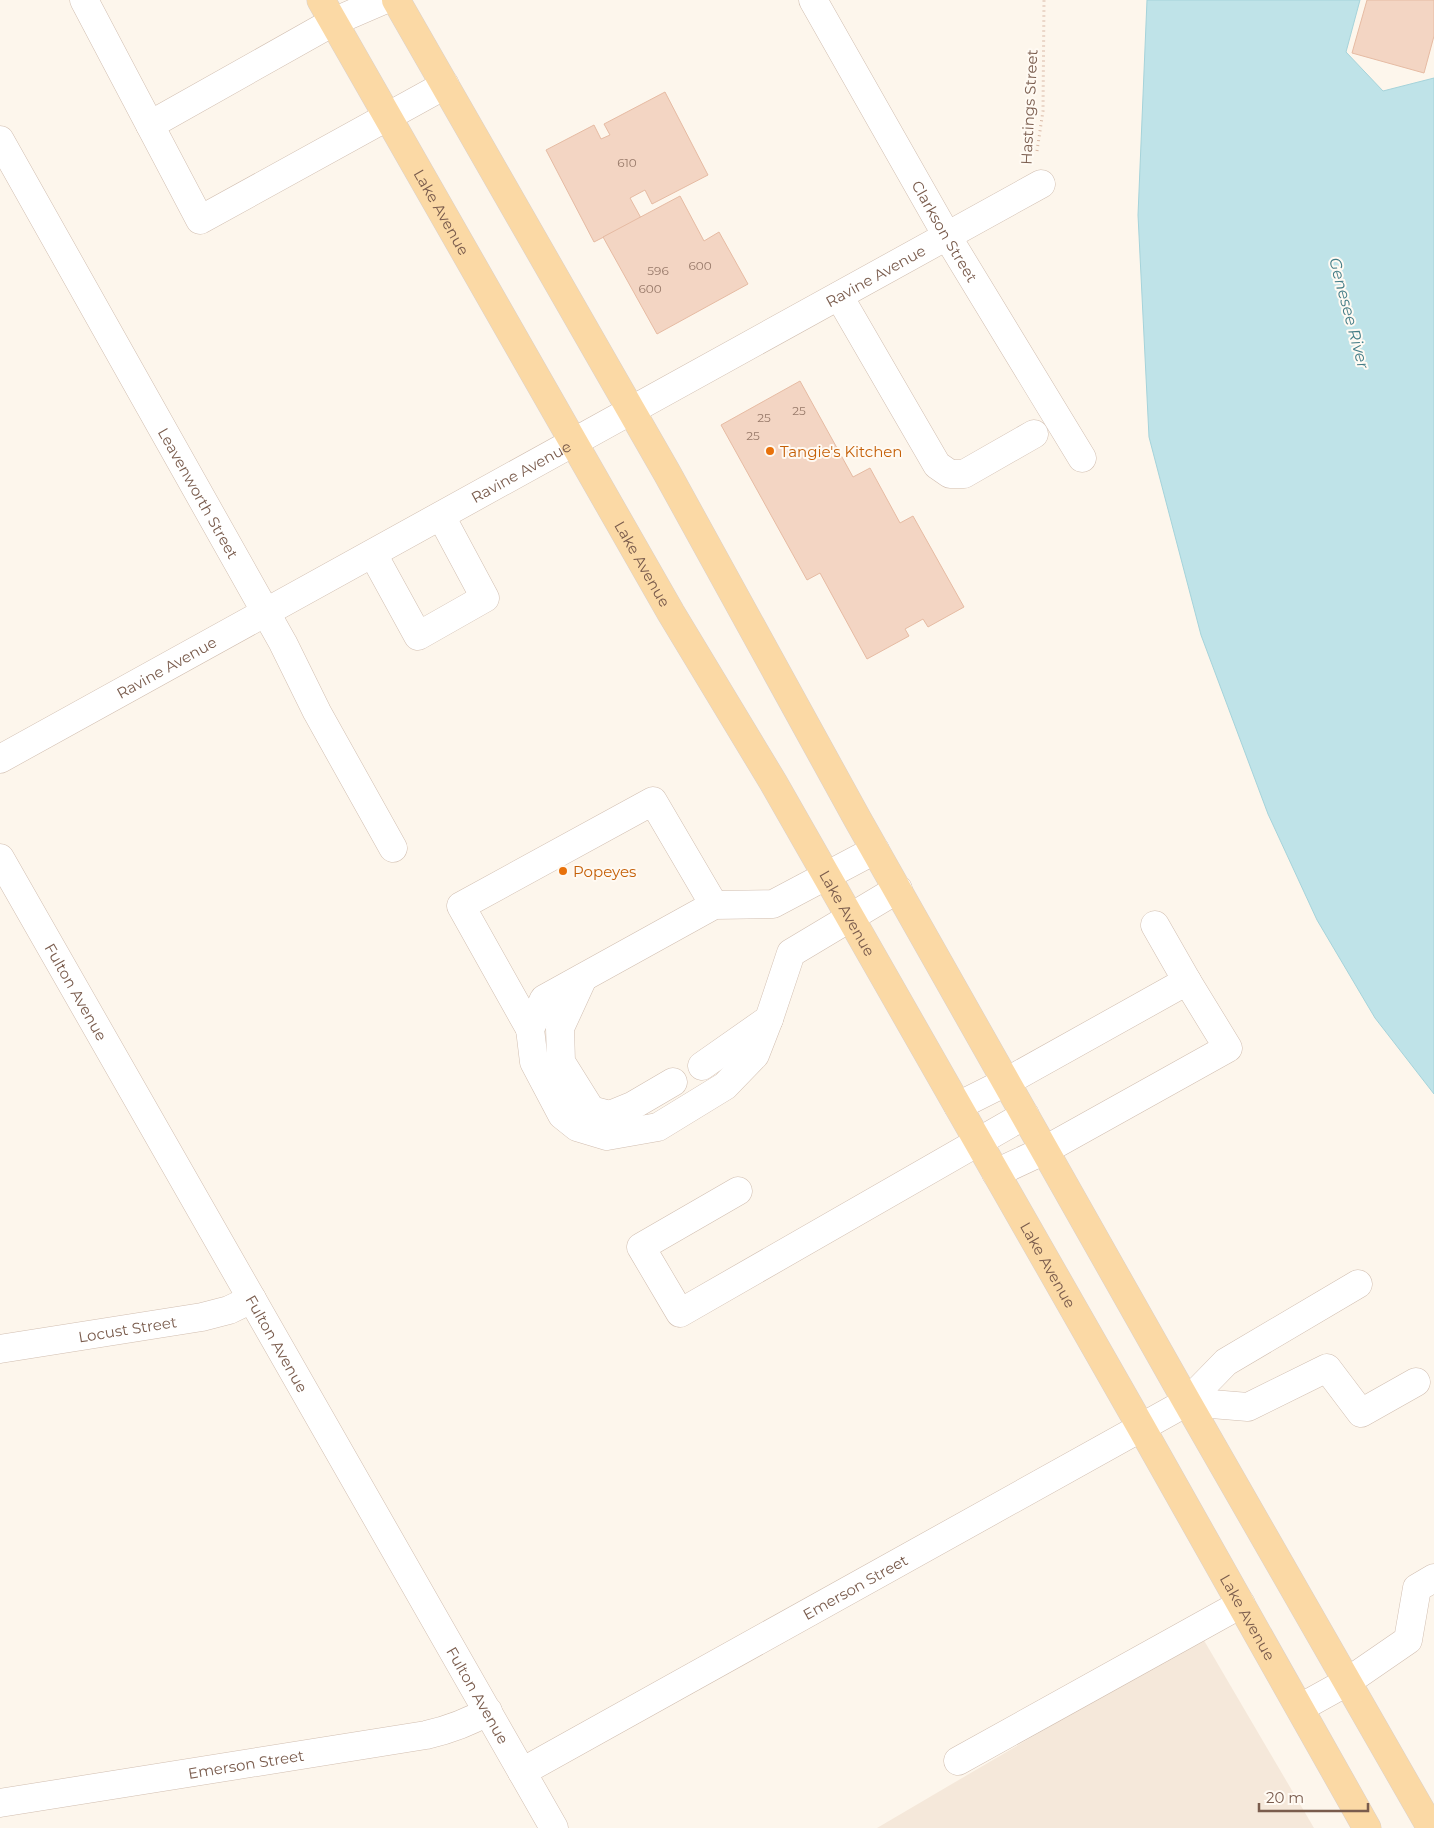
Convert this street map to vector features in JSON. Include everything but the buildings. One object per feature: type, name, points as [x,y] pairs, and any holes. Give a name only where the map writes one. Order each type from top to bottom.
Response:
[{"type":"main road","points":[[396,0],[712,553],[875,850],[1187,1402],[1431,1828]]},
{"type":"main road","name":"Lake Avenue","points":[[327,11],[671,613],[768,774],[1141,1427],[1367,1828]]},
{"type":"street","points":[[84,0],[200,220],[445,85]]},
{"type":"street","points":[[150,125],[327,11],[384,0]]},
{"type":"street","name":"Clarkson Street","points":[[813,0],[946,236],[1082,458]]},
{"type":"street","name":"Leavenworth Street","points":[[0,140],[266,612],[331,739],[393,848]]},
{"type":"street","name":"Ravine Avenue","points":[[0,760],[1041,184]]},
{"type":"street","points":[[839,296],[937,465],[950,474],[964,474],[1034,434]]},
{"type":"street","points":[[373,554],[418,636],[485,598],[441,516]]},
{"type":"street","points":[[714,905],[654,801],[461,906],[530,1029],[534,1062],[562,1115],[577,1127],[607,1136],[658,1127],[724,1086],[755,1055],[769,1020],[791,953],[898,890]]},
{"type":"street","points":[[530,1029],[544,999],[714,905],[773,904],[875,850]]},
{"type":"street","name":"Fulton Avenue","points":[[0,858],[554,1828]]},
{"type":"street","points":[[996,1173],[1045,1150],[1228,1048],[1187,981],[1156,925]]},
{"type":"street","points":[[582,978],[560,1028],[561,1062],[592,1110],[610,1115],[632,1106],[674,1082]]},
{"type":"street","points":[[958,1106],[1006,1082],[1187,981]]},
{"type":"street","points":[[702,1066],[769,1020]]},
{"type":"street","points":[[738,1191],[641,1248],[680,1313],[1025,1115]]},
{"type":"street","name":"Emerson Street","points":[[522,1772],[1187,1402],[1226,1362],[1358,1284]]},
{"type":"street","name":"Locust Street","points":[[0,1349],[202,1317],[229,1310],[252,1299]]},
{"type":"street","points":[[1187,1402],[1248,1407],[1327,1368],[1361,1413],[1416,1382]]},
{"type":"street","points":[[1300,1708],[1347,1682],[1408,1640],[1417,1588],[1434,1578]]},
{"type":"street","points":[[958,1761],[1241,1604]]},
{"type":"street","name":"Emerson Street","points":[[0,1803],[426,1735],[448,1730],[488,1712]]},
{"type":"path","name":"Hastings Street","points":[[1041,184],[1036,168],[1036,157],[1043,111],[1044,0]]},
{"type":"shaded area","points":[[1202,1637],[1314,1828],[877,1828]]},
{"type":"water","name":"Genesee River","points":[[1147,0],[1360,0],[1346,52],[1383,91],[1434,78],[1434,1094],[1375,1018],[1317,920],[1268,814],[1201,635],[1149,437],[1138,215]]},
{"type":"place","name":"Tangie's Kitchen","points":[[770,451]]},
{"type":"place","name":"Popeyes","points":[[563,871]]}]
